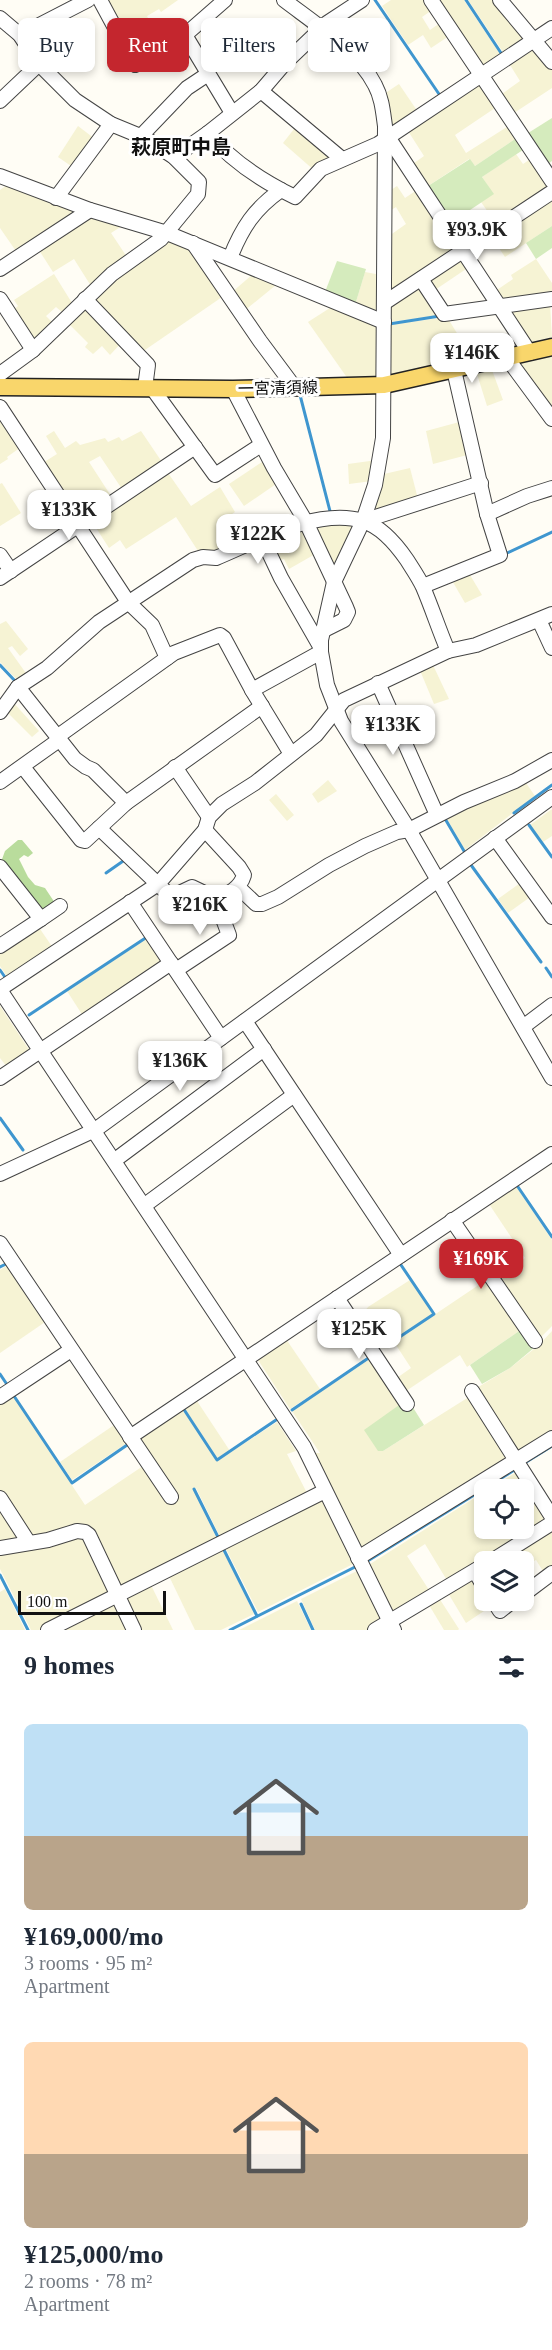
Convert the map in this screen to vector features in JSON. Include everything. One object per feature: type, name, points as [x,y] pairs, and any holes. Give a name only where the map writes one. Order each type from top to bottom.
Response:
[{"type":"main road","name":"一宮清須線","points":[[0,387],[233,389],[384,385],[552,347]]},
{"type":"street","points":[[53,18],[88,0]]},
{"type":"street","points":[[100,0],[110,18]]},
{"type":"street","points":[[189,32],[225,0]]},
{"type":"street","points":[[284,0],[308,19]]},
{"type":"street","points":[[335,18],[362,0]]},
{"type":"street","points":[[431,0],[552,181]]},
{"type":"street","points":[[500,0],[552,62]]},
{"type":"street","points":[[0,18],[18,33]]},
{"type":"street","points":[[208,133],[232,158],[258,177],[295,197],[321,169],[386,139],[552,28]]},
{"type":"street","points":[[189,42],[232,113]]},
{"type":"street","points":[[174,158],[261,91],[285,63],[308,42]]},
{"type":"street","points":[[0,101],[31,72]]},
{"type":"street","points":[[0,374],[33,350],[112,273],[167,233],[198,194],[200,187],[199,182],[174,158],[141,136],[111,124],[75,100],[47,72]]},
{"type":"street","points":[[366,72],[375,85],[383,111],[386,139],[384,385],[381,460],[363,521],[334,582],[322,631],[321,650],[327,685],[336,710],[409,830],[552,1078]]},
{"type":"street","points":[[141,136],[187,88],[208,74]]},
{"type":"street","points":[[261,91],[342,159]]},
{"type":"street","points":[[56,198],[111,124]]},
{"type":"street","points":[[386,139],[530,353]]},
{"type":"street","points":[[2,179],[90,210],[167,233],[384,322]]},
{"type":"street","points":[[230,258],[240,232],[250,218],[281,190]]},
{"type":"street","points":[[384,303],[552,192]]},
{"type":"street","points":[[0,269],[90,210]]},
{"type":"street","points":[[193,243],[295,388]]},
{"type":"street","points":[[421,279],[444,314],[552,299]]},
{"type":"street","points":[[85,298],[148,365],[148,388],[215,475],[261,445]]},
{"type":"street","points":[[2,308],[33,350]]},
{"type":"street","points":[[507,358],[552,419]]},
{"type":"street","points":[[423,586],[500,555],[487,514],[454,370]]},
{"type":"street","points":[[233,389],[261,445],[306,522],[348,612],[344,620],[322,631]]},
{"type":"street","points":[[0,407],[128,602],[152,625],[167,658]]},
{"type":"street","points":[[0,555],[5,574],[195,447]]},
{"type":"street","points":[[363,521],[481,483]]},
{"type":"street","points":[[487,514],[526,496],[552,488]]},
{"type":"street","points":[[0,712],[18,687],[47,668],[99,622],[193,560],[203,557],[216,558],[306,522],[338,517],[363,521],[374,526],[401,551],[423,586],[448,651]]},
{"type":"street","points":[[262,538],[281,578],[321,650]]},
{"type":"street","points":[[392,1626],[304,1447],[0,989],[158,884],[222,804],[255,783],[316,735],[344,700],[448,651],[476,645],[546,617],[552,648]]},
{"type":"street","points":[[3,775],[22,767],[60,740],[61,734],[70,727],[174,653],[220,635],[224,638],[291,754]]},
{"type":"street","points":[[252,690],[321,650]]},
{"type":"street","points":[[378,683],[437,815]]},
{"type":"street","points":[[18,687],[75,759],[93,770],[126,803]]},
{"type":"street","points":[[22,767],[81,840],[85,841],[126,803],[262,706]]},
{"type":"street","points":[[238,887],[255,904],[262,904],[365,846],[397,832],[409,830],[437,815],[515,781],[552,760]]},
{"type":"street","points":[[175,767],[207,824],[244,875],[238,887],[215,898]]},
{"type":"street","points":[[0,1174],[95,1130],[552,797]]},
{"type":"street","points":[[2,1072],[229,935],[215,898],[192,887],[173,896],[99,828]]},
{"type":"street","points":[[495,838],[552,917]]},
{"type":"street","points":[[0,867],[41,919]]},
{"type":"street","points":[[130,902],[221,1038]]},
{"type":"street","points":[[0,946],[60,906]]},
{"type":"street","points":[[523,1027],[552,1005]]},
{"type":"street","points":[[245,1021],[401,1255]]},
{"type":"street","points":[[114,1160],[264,1049]]},
{"type":"street","points":[[145,1205],[294,1095]]},
{"type":"street","points":[[130,1437],[552,1154]]},
{"type":"street","points":[[452,1220],[535,1341]]},
{"type":"street","points":[[3,1253],[171,1497]]},
{"type":"street","points":[[337,1298],[407,1404]]},
{"type":"street","points":[[0,1397],[71,1350]]},
{"type":"street","points":[[472,1391],[552,1517]]},
{"type":"street","points":[[358,1558],[552,1438]]},
{"type":"street","points":[[48,1630],[325,1491]]},
{"type":"street","points":[[0,1498],[29,1543]]},
{"type":"street","points":[[507,1551],[552,1523]]},
{"type":"street","points":[[0,1548],[77,1531],[85,1532],[89,1535],[134,1630]]},
{"type":"street","points":[[375,1630],[392,1626],[474,1572]]},
{"type":"street","points":[[534,1587],[552,1574]]},
{"type":"shaded area","points":[[101,0],[178,0],[161,12],[159,9],[147,16],[148,18],[111,18]]},
{"type":"shaded area","points":[[391,0],[429,0],[435,8],[422,17],[430,30],[443,21],[452,34],[431,48],[423,35],[408,45],[382,6]]},
{"type":"shaded area","points":[[433,0],[464,0],[502,57],[484,69]]},
{"type":"shaded area","points":[[468,0],[496,0],[526,41],[505,55]]},
{"type":"shaded area","points":[[536,48],[552,67],[552,88],[511,115],[499,96],[520,81],[510,65]]},
{"type":"shaded area","points":[[399,84],[418,112],[391,130],[384,94]]},
{"type":"shaded area","points":[[480,84],[498,106],[455,135],[466,153],[510,125],[518,137],[475,166],[469,159],[425,188],[410,166],[424,156],[408,131]]},
{"type":"shaded area","points":[[298,124],[336,157],[315,171],[283,143]]},
{"type":"shaded area","points":[[78,126],[95,139],[74,168],[58,157]]},
{"type":"shaded area","points":[[516,154],[523,164],[532,158],[552,188],[497,225],[481,202],[493,194],[482,177]]},
{"type":"shaded area","points":[[7,185],[79,213],[18,254],[0,228],[0,190]]},
{"type":"shaded area","points":[[397,186],[405,198],[417,190],[458,250],[389,296],[389,236],[406,224],[396,207],[388,212],[388,192]]},
{"type":"shaded area","points":[[552,195],[552,226],[505,257],[491,236]]},
{"type":"shaded area","points":[[85,215],[122,226],[111,233],[127,257],[91,286],[74,259],[53,272],[37,247]]},
{"type":"shaded area","points":[[169,239],[191,246],[225,295],[142,352],[89,300],[104,285]]},
{"type":"shaded area","points":[[461,255],[469,267],[432,292],[424,280]]},
{"type":"shaded area","points":[[536,259],[552,283],[552,295],[502,303],[494,292],[513,279],[511,275]]},
{"type":"shaded area","points":[[365,272],[381,275],[379,315],[355,305]]},
{"type":"shaded area","points":[[54,274],[72,303],[62,312],[56,307],[46,316],[52,322],[35,341],[12,311],[18,306],[14,300]]},
{"type":"shaded area","points":[[253,274],[276,285],[244,311],[231,293]]},
{"type":"shaded area","points":[[421,282],[443,315],[389,322],[388,305]]},
{"type":"shaded area","points":[[84,304],[123,341],[110,355],[102,346],[93,354],[85,347],[88,343],[66,321]]},
{"type":"shaded area","points":[[550,304],[552,337],[527,343],[506,311]]},
{"type":"shaded area","points":[[333,306],[381,327],[381,378],[348,379],[308,322]]},
{"type":"shaded area","points":[[447,317],[471,356],[391,376],[389,374],[388,325]]},
{"type":"shaded area","points":[[552,356],[552,412],[519,367],[521,363]]},
{"type":"shaded area","points":[[492,370],[503,400],[487,406],[477,374]]},
{"type":"shaded area","points":[[0,415],[21,447],[0,464]]},
{"type":"shaded area","points":[[463,421],[471,454],[433,464],[426,431]]},
{"type":"shaded area","points":[[54,431],[65,448],[76,441],[80,445],[105,438],[108,442],[119,437],[122,441],[141,431],[164,465],[124,492],[100,456],[89,462],[113,499],[96,510],[91,502],[80,509],[85,517],[81,520],[41,464],[57,454],[46,436]]},
{"type":"shaded area","points":[[265,460],[279,482],[244,506],[229,484]]},
{"type":"shaded area","points":[[377,460],[372,481],[349,484],[348,464]]},
{"type":"shaded area","points":[[410,468],[418,499],[371,512],[384,474]]},
{"type":"shaded area","points":[[166,470],[191,506],[220,487],[235,512],[229,516],[245,542],[218,553],[200,554],[176,517],[126,549],[120,540],[109,548],[91,520]]},
{"type":"shaded area","points":[[2,483],[21,513],[0,526],[0,484]]},
{"type":"shaded area","points":[[356,522],[333,574],[310,525]]},
{"type":"shaded area","points":[[301,528],[317,553],[289,569],[284,559],[276,562],[268,538]]},
{"type":"shaded area","points":[[467,570],[482,595],[465,603],[450,577]]},
{"type":"shaded area","points":[[6,621],[28,649],[20,656],[12,646],[8,648],[28,676],[19,682],[0,662],[0,624]]},
{"type":"shaded area","points":[[432,663],[449,699],[434,704],[419,668]]},
{"type":"shaded area","points":[[12,701],[39,731],[32,737],[5,710]]},
{"type":"shaded area","points":[[328,780],[337,791],[318,803],[312,794]]},
{"type":"shaded area","points":[[524,780],[535,796],[465,850],[444,814]]},
{"type":"shaded area","points":[[276,794],[294,815],[287,821],[269,800]]},
{"type":"shaded area","points":[[552,809],[552,836],[543,842],[530,825]]},
{"type":"shaded area","points":[[523,881],[533,895],[508,913],[498,899]]},
{"type":"shaded area","points":[[38,926],[53,948],[8,978],[0,966],[0,951]]},
{"type":"shaded area","points":[[148,938],[165,962],[85,1019],[67,991]]},
{"type":"shaded area","points":[[0,1006],[32,1054],[7,1067],[0,1058]]},
{"type":"shaded area","points":[[516,1186],[552,1240],[552,1326],[538,1340],[496,1278],[525,1258],[489,1204]]},
{"type":"shaded area","points":[[9,1264],[48,1320],[0,1353],[0,1270]]},
{"type":"shaded area","points":[[489,1278],[522,1329],[467,1367],[460,1355],[403,1393],[394,1380],[411,1368],[394,1342]]},
{"type":"shaded area","points":[[410,1280],[433,1314],[384,1346],[363,1314],[368,1307]]},
{"type":"shaded area","points":[[552,1331],[552,1433],[520,1452],[516,1451],[475,1389],[510,1368],[539,1345]]},
{"type":"shaded area","points":[[286,1339],[320,1389],[290,1409],[258,1360],[259,1357]]},
{"type":"shaded area","points":[[373,1357],[402,1403],[378,1451],[383,1451],[472,1395],[508,1453],[507,1461],[478,1479],[474,1479],[474,1481],[361,1551],[312,1453],[320,1453],[292,1411]]},
{"type":"shaded area","points":[[11,1393],[85,1505],[143,1466],[139,1438],[183,1410],[217,1461],[277,1422],[296,1451],[287,1454],[308,1495],[221,1539],[196,1488],[193,1489],[218,1541],[124,1588],[117,1586],[91,1531],[32,1540],[0,1491],[0,1401]]},
{"type":"shaded area","points":[[197,1401],[230,1451],[218,1459],[185,1409]]},
{"type":"shaded area","points":[[117,1423],[130,1441],[72,1480],[60,1462]]},
{"type":"shaded area","points":[[518,1471],[523,1479],[505,1479]]},
{"type":"shaded area","points":[[534,1496],[545,1514],[544,1521],[534,1527]]},
{"type":"shaded area","points":[[474,1498],[474,1539],[516,1539],[497,1551],[474,1551],[474,1565],[448,1582],[425,1544],[407,1556],[431,1593],[390,1613],[367,1566]]},
{"type":"shaded area","points":[[319,1499],[327,1501],[355,1563],[258,1612],[225,1547]]},
{"type":"shaded area","points":[[0,1501],[24,1538],[0,1545]]},
{"type":"shaded area","points":[[552,1529],[552,1571],[546,1576],[536,1560],[534,1561],[534,1551],[517,1551],[516,1549]]},
{"type":"shaded area","points":[[84,1535],[110,1591],[108,1596],[39,1630],[31,1630],[0,1569],[0,1553]]},
{"type":"shaded area","points":[[222,1548],[254,1614],[221,1630],[195,1630],[168,1574]]},
{"type":"shaded area","points":[[359,1570],[382,1617],[380,1624],[367,1630],[315,1630],[301,1599]]},
{"type":"shaded area","points":[[470,1578],[474,1579],[474,1611],[484,1611],[466,1623],[448,1593]]},
{"type":"shaded area","points":[[150,1583],[173,1630],[138,1630],[124,1601],[126,1595]]},
{"type":"shaded area","points":[[5,1589],[25,1630],[0,1630],[0,1592]]},
{"type":"shaded area","points":[[439,1598],[458,1630],[444,1630],[429,1605]]},
{"type":"shaded area","points":[[297,1601],[311,1630],[239,1630]]},
{"type":"shaded area","points":[[111,1602],[117,1604],[129,1630],[56,1630]]},
{"type":"green space","points":[[552,118],[552,161],[545,166],[525,135]]},
{"type":"green space","points":[[518,137],[526,148],[482,177],[494,194],[449,224],[425,188],[470,159],[475,166]]},
{"type":"green space","points":[[552,226],[552,248],[536,259],[526,243]]},
{"type":"green space","points":[[337,261],[366,269],[355,305],[325,292]]},
{"type":"green space","points":[[18,840],[22,840],[33,853],[19,859],[28,877],[35,885],[45,888],[55,903],[42,912],[1,862],[5,851]]},
{"type":"green space","points":[[522,1329],[535,1347],[510,1368],[482,1384],[470,1365]]},
{"type":"green space","points":[[402,1403],[412,1406],[424,1425],[383,1451],[378,1451],[364,1430]]},
{"type":"waterway","points":[[375,0],[441,97]]},
{"type":"waterway","points":[[466,0],[503,56]]},
{"type":"waterway","points":[[389,324],[440,316]]},
{"type":"waterway","points":[[300,395],[331,515]]},
{"type":"waterway","points":[[505,554],[552,532]]},
{"type":"waterway","points":[[0,665],[16,682]]},
{"type":"waterway","points":[[514,813],[552,785]]},
{"type":"waterway","points":[[444,817],[464,851]]},
{"type":"waterway","points":[[529,825],[552,857]]},
{"type":"waterway","points":[[106,873],[126,859]]},
{"type":"waterway","points":[[471,865],[541,962]]},
{"type":"waterway","points":[[29,1015],[147,937]]},
{"type":"waterway","points":[[546,968],[552,977]]},
{"type":"waterway","points":[[0,970],[7,980]]},
{"type":"waterway","points":[[0,1118],[23,1150]]},
{"type":"waterway","points":[[516,1184],[552,1237]]},
{"type":"waterway","points":[[386,1346],[434,1314],[399,1262]]},
{"type":"waterway","points":[[0,1267],[6,1264]]},
{"type":"waterway","points":[[292,1410],[370,1357]]},
{"type":"waterway","points":[[0,1374],[8,1386]]},
{"type":"waterway","points":[[12,1393],[72,1483],[130,1443]]},
{"type":"waterway","points":[[183,1408],[217,1460],[276,1420]]},
{"type":"waterway","points":[[523,1464],[552,1446]]},
{"type":"waterway","points":[[366,1562],[516,1469]]},
{"type":"waterway","points":[[194,1489],[219,1539]]},
{"type":"waterway","points":[[223,1548],[257,1616]]},
{"type":"waterway","points":[[230,1630],[357,1566]]},
{"type":"waterway","points":[[0,1575],[28,1630]]},
{"type":"waterway","points":[[301,1604],[313,1630]]},
{"type":"district","name":"萩原町中島","points":[[181,147]]}]
